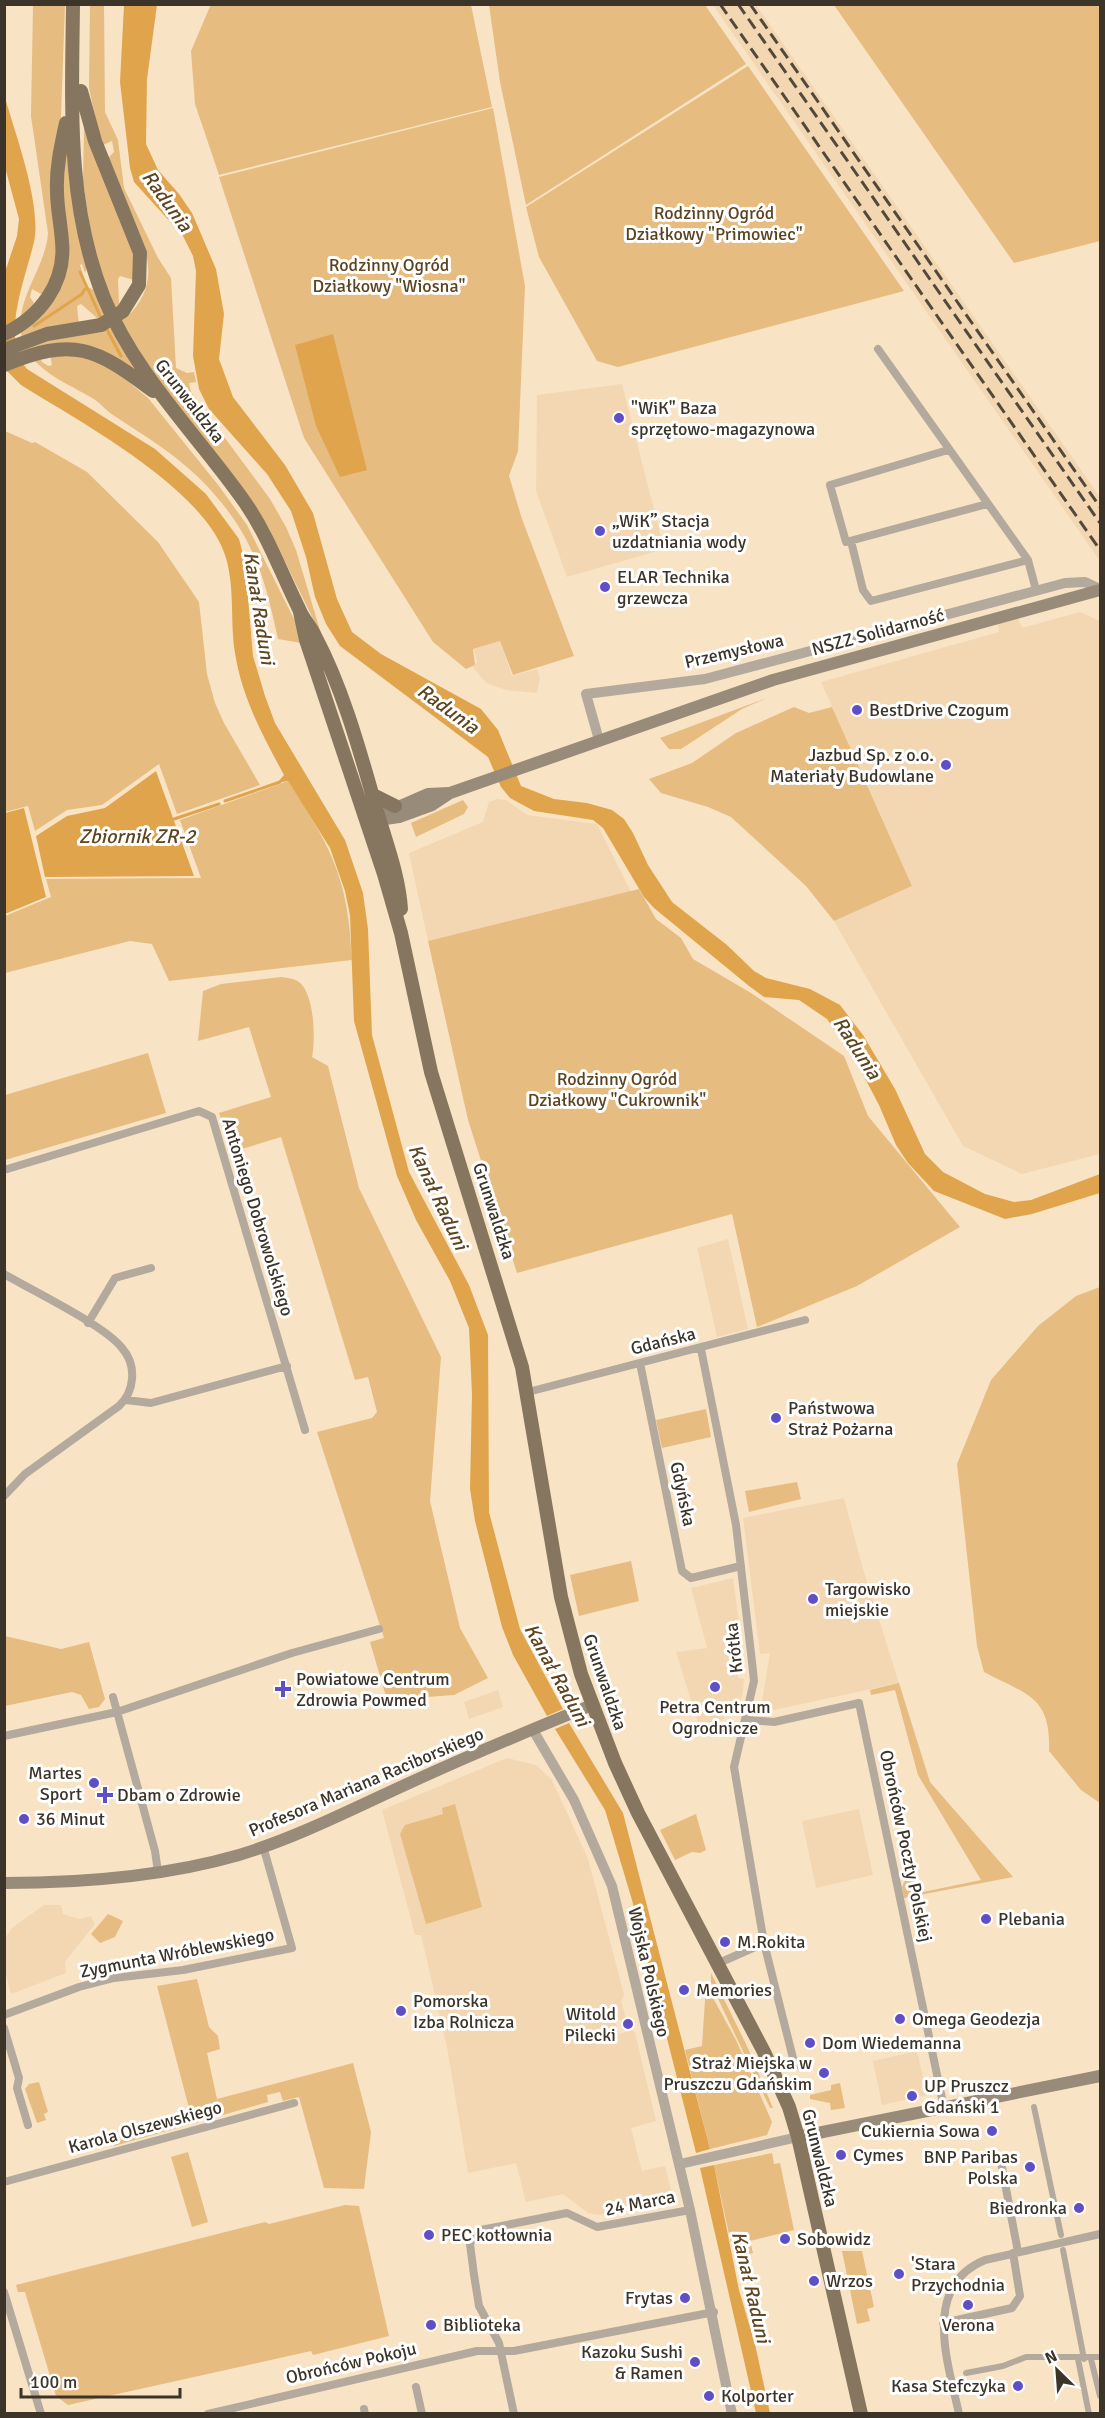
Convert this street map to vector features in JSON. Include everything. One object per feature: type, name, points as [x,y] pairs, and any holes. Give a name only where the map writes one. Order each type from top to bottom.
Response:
[{"type":"main road","name":"Grunwaldzka","points":[[73,4],[77,92]]},
{"type":"main road","name":"Grunwaldzka","points":[[82,4],[72,158],[88,250],[103,296],[132,354],[164,400],[256,518],[274,551],[300,612],[326,659],[372,794],[373,820]]},
{"type":"main road","points":[[4,350],[32,339],[100,325],[123,311],[139,285],[140,253],[77,92]]},
{"type":"main road","points":[[4,334],[26,322],[49,297],[61,266],[62,243],[57,169],[77,92]]},
{"type":"main road","points":[[4,365],[38,352],[74,349],[99,354],[120,366],[164,400]]},
{"type":"main road","name":"NSZZ Solidarność","points":[[599,740],[773,680],[1101,590]]},
{"type":"main road","name":"Grunwaldzka","points":[[300,612],[314,666],[396,876],[401,933],[431,1072],[509,1317],[528,1392],[561,1597],[592,1705],[638,1813],[719,1963],[789,2107],[798,2137],[861,2414]]},
{"type":"main road","points":[[373,820],[399,817],[432,805],[450,793],[599,740]]},
{"type":"main road","points":[[373,820],[395,806],[428,794],[450,793]]},
{"type":"main road","points":[[372,794],[395,806]]},
{"type":"main road","name":"Profesora Mariana Raciborskiego","points":[[4,1883],[92,1881],[158,1872],[225,1858],[335,1818],[592,1705]]},
{"type":"main road","points":[[798,2137],[1101,2076]]},
{"type":"street","points":[[878,349],[1028,560],[1036,590]]},
{"type":"street","points":[[948,450],[830,485],[846,542],[987,504]]},
{"type":"street","points":[[851,541],[863,590],[871,601],[1028,560]]},
{"type":"street","name":"Przemysłowa","points":[[599,740],[586,694],[705,679],[1076,581],[1089,583],[1101,590]]},
{"type":"street","name":"Antoniego Dobrowolskiego","points":[[4,1170],[199,1111],[212,1118],[306,1430]]},
{"type":"street","points":[[88,1323],[115,1278],[151,1268]]},
{"type":"street","points":[[4,1274],[116,1341],[127,1355],[132,1378],[126,1400],[34,1467],[6,1491]]},
{"type":"street","name":"Gdańska","points":[[528,1392],[701,1349],[805,1320]]},
{"type":"street","name":"Krótka","points":[[701,1349],[725,1459],[741,1566],[754,1681],[747,1720],[734,1767],[764,1943],[770,1972],[786,2022],[795,2066]]},
{"type":"street","name":"Gdyńska","points":[[640,1363],[682,1571],[691,1578],[741,1566]]},
{"type":"street","points":[[126,1400],[151,1403],[287,1366]]},
{"type":"street","points":[[4,1736],[117,1712],[260,1664],[379,1629]]},
{"type":"street","points":[[114,1696],[155,1851],[158,1872]]},
{"type":"street","name":"Obrońców Poczty Polskiej","points":[[747,1720],[774,1722],[859,1703],[945,2108]]},
{"type":"street","name":"Wojska Polskiego","points":[[533,1730],[574,1800],[605,1866],[680,2164],[714,2312],[732,2414]]},
{"type":"street","name":"Zygmunta Wróblewskiego","points":[[4,2015],[80,1987],[114,1978],[183,1970],[292,1948],[263,1846]]},
{"type":"street","points":[[719,1963],[764,1943]]},
{"type":"street","points":[[4,2028],[20,2078],[17,2088],[28,2125]]},
{"type":"street","name":"Karola Olszewskiego","points":[[4,2182],[294,2103]]},
{"type":"street","points":[[1034,2107],[1061,2235]]},
{"type":"street","points":[[680,2164],[798,2137]]},
{"type":"street","points":[[943,2323],[1012,2308],[1020,2295],[1016,2253],[1000,2157]]},
{"type":"street","name":"24 Marca","points":[[514,2414],[496,2336],[479,2306],[470,2244],[474,2235],[481,2230],[567,2213],[594,2227],[690,2210]]},
{"type":"street","points":[[958,2414],[942,2336],[950,2293],[964,2274],[982,2261],[1101,2235]]},
{"type":"street","points":[[1064,2250],[1089,2414]]},
{"type":"street","points":[[4,2292],[41,2414]]},
{"type":"street","name":"Obrońców Pokoju","points":[[208,2414],[477,2351],[501,2352],[714,2312]]},
{"type":"street","points":[[966,2373],[1003,2366],[1026,2358],[1091,2359],[1101,2357]]},
{"type":"street","points":[[1091,2359],[1101,2396]]},
{"type":"street","points":[[416,2387],[422,2414]]},
{"type":"shaded area","points":[[713,5],[756,5],[1100,497],[1100,561]]},
{"type":"shaded area","points":[[622,384],[664,549],[567,577],[536,491],[537,395]]},
{"type":"shaded area","points":[[1080,612],[1100,621],[1100,1154],[1022,1174],[963,1146],[834,921],[912,886],[821,682],[999,632],[997,621],[1017,616],[1022,628]]},
{"type":"shaded area","points":[[500,641],[512,676],[537,669],[540,678],[537,693],[506,690],[486,683],[473,667],[477,662],[474,649]]},
{"type":"shaded area","points":[[497,799],[506,800],[527,815],[597,824],[631,892],[428,941],[409,853],[483,822],[489,802]]},
{"type":"shaded area","points":[[728,1239],[748,1329],[717,1337],[697,1248]]},
{"type":"shaded area","name":"Targowisko miejskie","points":[[844,1498],[863,1569],[899,1683],[760,1713],[770,1653],[760,1654],[743,1518]]},
{"type":"shaded area","points":[[733,1578],[742,1645],[734,1646],[738,1678],[744,1679],[740,1706],[722,1710],[724,1719],[699,1726],[676,1652],[707,1648],[691,1588]]},
{"type":"shaded area","points":[[498,1690],[503,1707],[469,1719],[464,1702]]},
{"type":"shaded area","points":[[507,1758],[536,1765],[552,1780],[588,1859],[624,1994],[621,2002],[626,2018],[615,2022],[619,2034],[632,2030],[635,2033],[656,2121],[631,2128],[642,2171],[665,2166],[674,2201],[600,2215],[588,2213],[563,2194],[526,2202],[516,2163],[468,2173],[447,2047],[421,1935],[415,1935],[382,1810]]},
{"type":"shaded area","points":[[859,1809],[873,1875],[816,1888],[802,1821]]},
{"type":"shaded area","points":[[44,1905],[61,1905],[63,1914],[79,1919],[91,1916],[95,1924],[65,1962],[66,1973],[11,1994],[5,1971],[4,1939],[13,1927]]},
{"type":"shaded area","points":[[917,2051],[927,2095],[882,2105],[873,2061]]},
{"type":"green space","points":[[211,4],[471,5],[492,107],[219,175],[195,104],[191,51]]},
{"type":"green space","points":[[33,5],[65,5],[56,255],[52,276],[43,295],[32,289],[30,297],[34,303],[24,315],[56,295],[61,187],[67,141],[87,267],[85,273],[82,264],[80,265],[87,287],[95,290],[110,326],[136,370],[123,362],[36,348],[42,362],[48,366],[52,365],[50,355],[82,356],[112,368],[148,398],[219,486],[247,525],[298,627],[301,643],[278,639],[262,575],[255,557],[236,522],[197,475],[95,400],[44,369],[27,350],[21,333],[23,307],[42,258],[48,233],[31,116]],"holes":[[[81,304],[97,318],[104,332],[73,335],[79,324],[77,306]]]},
{"type":"green space","points":[[90,5],[104,5],[105,112],[118,140],[124,188],[158,258],[171,278],[176,368],[187,373],[194,372],[196,382],[189,383],[191,392],[270,499],[286,527],[296,550],[322,637],[268,527],[146,367],[113,307],[92,242],[83,182],[84,124],[133,253],[134,280],[120,276],[118,279],[119,303],[126,318],[144,294],[148,270],[147,257],[139,232],[108,158],[114,152],[112,141],[101,146],[89,88]]},
{"type":"green space","points":[[489,5],[705,5],[746,64],[526,205],[500,82]]},
{"type":"green space","points":[[834,5],[1100,5],[1100,241],[1014,263]]},
{"type":"green space","name":"Rodzinny Ogród Działkowy \"Primowiec\"","points":[[748,66],[904,291],[618,367],[597,361],[539,257],[526,207]]},
{"type":"green space","name":"Rodzinny Ogród Działkowy \"Wiosna\"","points":[[493,108],[525,286],[518,451],[509,476],[522,519],[574,656],[513,675],[500,641],[473,649],[475,665],[466,669],[433,642],[304,438],[219,177]]},
{"type":"green space","points":[[5,431],[32,443],[35,442],[87,472],[158,542],[199,602],[207,674],[215,703],[260,785],[177,814],[159,764],[102,805],[67,810],[35,831],[28,806],[5,812]]},
{"type":"green space","points":[[767,698],[742,709],[681,749],[669,749],[660,738]]},
{"type":"green space","points":[[794,707],[809,713],[832,707],[912,886],[834,921],[806,886],[731,817],[708,807],[661,793],[649,779],[692,763],[736,733]]},
{"type":"green space","points":[[288,781],[316,826],[335,865],[346,907],[352,960],[169,981],[152,944],[130,941],[5,973],[5,916],[51,897],[46,879],[201,878],[180,820]]},
{"type":"green space","points":[[463,800],[468,807],[464,814],[416,837],[411,823]]},
{"type":"green space","name":"Rodzinny Ogród Działkowy \"Cukrownik\"","points":[[639,889],[656,919],[681,938],[693,959],[751,993],[844,1056],[868,1116],[960,1227],[857,1286],[757,1327],[732,1214],[517,1273],[468,1120],[428,941]]},
{"type":"green space","points":[[281,977],[299,982],[308,996],[314,1028],[312,1057],[328,1066],[359,1188],[441,1357],[430,1501],[460,1628],[488,1678],[454,1695],[387,1700],[370,1642],[384,1638],[317,1432],[372,1418],[377,1412],[368,1377],[355,1380],[281,1137],[232,1152],[219,1113],[271,1097],[249,1027],[198,1041],[203,991],[221,984]]},
{"type":"green space","points":[[148,1053],[166,1113],[5,1160],[5,1095]]},
{"type":"green space","points":[[1100,1287],[1100,1803],[1081,1790],[1049,1751],[1049,1733],[1041,1708],[1024,1693],[984,1672],[977,1646],[957,1464],[991,1380],[1038,1326],[1076,1296]]},
{"type":"green space","points":[[706,1409],[711,1437],[662,1448],[656,1420]]},
{"type":"green space","points":[[797,1482],[801,1499],[749,1512],[745,1491]]},
{"type":"green space","points":[[631,1561],[639,1601],[579,1616],[570,1575]]},
{"type":"green space","points":[[5,1636],[61,1649],[89,1642],[105,1699],[99,1707],[89,1709],[81,1695],[72,1692],[5,1706]]},
{"type":"green space","points":[[899,1683],[930,1782],[1013,1877],[904,1898],[902,1887],[905,1880],[914,1878],[918,1893],[981,1880],[918,1775],[895,1690],[871,1695],[870,1690]]},
{"type":"green space","points":[[455,1804],[482,1907],[426,1924],[400,1834],[405,1825],[443,1814],[442,1808]]},
{"type":"green space","points":[[696,1814],[706,1850],[700,1853],[692,1852],[675,1860],[660,1830]]},
{"type":"green space","points":[[108,1914],[123,1921],[115,1937],[100,1943],[91,1934]]},
{"type":"green space","points":[[711,1973],[747,2046],[773,2108],[770,2108],[711,1984]]},
{"type":"green space","points":[[197,1979],[209,2027],[218,2036],[220,2049],[207,2053],[217,2099],[353,2063],[371,2132],[364,2189],[324,2188],[299,2097],[283,2101],[280,2092],[267,2095],[268,2102],[114,2146],[109,2133],[190,2112],[157,1986]]},
{"type":"green space","points":[[706,1985],[736,2040],[772,2122],[767,2135],[710,2149],[685,2050],[702,2046]]},
{"type":"green space","points":[[39,2082],[48,2112],[44,2114],[46,2120],[37,2123],[25,2089],[29,2084]]},
{"type":"green space","points":[[840,2083],[845,2108],[831,2110],[830,2103],[810,2099],[810,2095],[831,2090],[831,2085]]},
{"type":"green space","points":[[188,2152],[208,2222],[192,2227],[171,2157]]},
{"type":"green space","points":[[772,2153],[774,2164],[780,2163],[794,2230],[750,2241],[753,2253],[734,2257],[714,2165]]},
{"type":"green space","points":[[345,2205],[359,2206],[389,2336],[313,2355],[311,2351],[68,2405],[56,2396],[25,2292],[18,2292],[16,2285],[265,2222],[269,2224]]},
{"type":"green space","points":[[842,2251],[862,2251],[874,2307],[867,2309],[870,2321],[857,2324]]},
{"type":"water","name":"Radunia","points":[[124,5],[157,5],[147,79],[146,144],[158,170],[192,213],[216,269],[224,314],[219,359],[233,397],[285,465],[313,513],[337,599],[352,632],[381,654],[481,709],[498,730],[521,786],[554,799],[587,803],[612,810],[624,819],[648,865],[672,902],[727,945],[754,971],[766,978],[810,989],[840,1005],[863,1035],[895,1089],[925,1154],[943,1172],[985,1194],[1014,1202],[1031,1200],[1100,1174],[1100,1193],[1032,1214],[1005,1219],[934,1191],[908,1163],[896,1145],[879,1105],[851,1052],[827,1019],[799,1000],[764,997],[749,986],[654,908],[644,897],[603,828],[593,820],[534,811],[510,798],[501,787],[488,757],[340,646],[326,624],[315,597],[306,557],[291,511],[267,474],[209,409],[199,389],[193,356],[196,271],[193,256],[183,236],[134,182],[130,168],[120,82]]},
{"type":"water","points":[[4,94],[26,169],[34,208],[34,242],[17,308],[15,325],[15,341],[19,356],[27,369],[155,449],[206,494],[239,539],[245,562],[253,656],[265,696],[275,723],[345,840],[363,893],[368,929],[372,1035],[409,1172],[469,1285],[488,1335],[489,1512],[520,1629],[563,1709],[547,1716],[513,1655],[502,1627],[475,1521],[470,1489],[472,1394],[469,1328],[450,1281],[416,1220],[397,1176],[354,1021],[350,915],[345,891],[330,848],[288,781],[277,783],[284,775],[254,716],[238,670],[226,558],[214,532],[194,507],[168,483],[107,438],[21,385],[5,369],[5,272],[17,236],[19,219],[5,167]]},
{"type":"water","points":[[333,334],[367,470],[340,477],[316,426],[295,345]]},
{"type":"water","name":"Zbiornik ZR-2","points":[[156,771],[194,876],[45,877],[36,836],[67,816],[105,808]]},
{"type":"water","name":"Zbiornik ZR-2","points":[[24,808],[46,897],[5,914],[5,813]]},
{"type":"water","points":[[569,1723],[623,1813],[710,2149],[696,2153],[632,1900],[605,1810],[555,1729]]},
{"type":"water","points":[[714,2165],[739,2290],[755,2344],[770,2413],[756,2413],[700,2168]]},
{"type":"waterway","points":[[80,272],[102,320]]},
{"type":"waterway","points":[[34,326],[82,294],[85,289]]},
{"type":"waterway","points":[[105,326],[121,356]]},
{"type":"waterway","points":[[225,801],[280,782]]},
{"type":"waterway","points":[[174,819],[219,804]]},
{"type":"railway","points":[[720,4],[1100,550]]},
{"type":"railway","points":[[738,4],[1100,523]]},
{"type":"railway","points":[[750,4],[1100,507]]},
{"type":"place","name":"\"WiK\" Baza sprzętowo-magazynowa","points":[[619,418]]},
{"type":"place","name":"„WiK” Stacja uzdatniania wody","points":[[600,531]]},
{"type":"place","name":"ELAR Technika grzewcza","points":[[605,587]]},
{"type":"place","name":"BestDrive Czogum","points":[[857,710]]},
{"type":"place","name":"Jazbud Sp. z o.o. Materiały Budowlane","points":[[946,765]]},
{"type":"place","name":"Państwowa Straż Pożarna","points":[[776,1418]]},
{"type":"place","name":"Targowisko miejskie","points":[[813,1599]]},
{"type":"place","name":"Petra Centrum Ogrodnicze","points":[[715,1687]]},
{"type":"place","name":"Powiatowe Centrum Zdrowia Powmed","points":[[283,1689]]},
{"type":"place","name":"Martes Sport","points":[[94,1783]]},
{"type":"place","name":"Dbam o Zdrowie","points":[[105,1795]]},
{"type":"place","name":"36 Minut","points":[[24,1819]]},
{"type":"place","name":"Plebania","points":[[986,1919]]},
{"type":"place","name":"M.Rokita","points":[[725,1942]]},
{"type":"place","name":"Memories","points":[[684,1990]]},
{"type":"place","name":"Pomorska Izba Rolnicza","points":[[401,2011]]},
{"type":"place","name":"Omega Geodezja","points":[[900,2019]]},
{"type":"place","name":"Witold Pilecki","points":[[628,2024]]},
{"type":"place","name":"Dom Wiedemanna","points":[[810,2043]]},
{"type":"place","name":"Straż Miejska w Pruszczu Gdańskim","points":[[824,2073]]},
{"type":"place","name":"UP Pruszcz Gdański 1","points":[[912,2096]]},
{"type":"place","name":"Cukiernia Sowa","points":[[992,2131]]},
{"type":"place","name":"Cymes","points":[[841,2155]]},
{"type":"place","name":"BNP Paribas Polska","points":[[1030,2167]]},
{"type":"place","name":"Biedronka","points":[[1079,2208]]},
{"type":"place","name":"PEC kotłownia","points":[[429,2235]]},
{"type":"place","name":"Sobowidz","points":[[785,2239]]},
{"type":"place","name":"'Stara Przychodnia","points":[[899,2274]]},
{"type":"place","name":"Wrzos","points":[[814,2281]]},
{"type":"place","name":"Frytas","points":[[685,2298]]},
{"type":"place","name":"Verona","points":[[968,2305]]},
{"type":"place","name":"Biblioteka","points":[[431,2325]]},
{"type":"place","name":"Kazoku Sushi & Ramen","points":[[695,2362]]},
{"type":"place","name":"Kasa Stefczyka","points":[[1018,2386]]},
{"type":"place","name":"Kolporter","points":[[709,2396]]},
{"type":"water label","name":"Kanał Raduni","points":[[259,608]]},
{"type":"water label","name":"Kanał Raduni","points":[[438,1197]]},
{"type":"water label","name":"Kanał Raduni","points":[[557,1675]]},
{"type":"water label","name":"Kanał Raduni","points":[[751,2287]]}]
